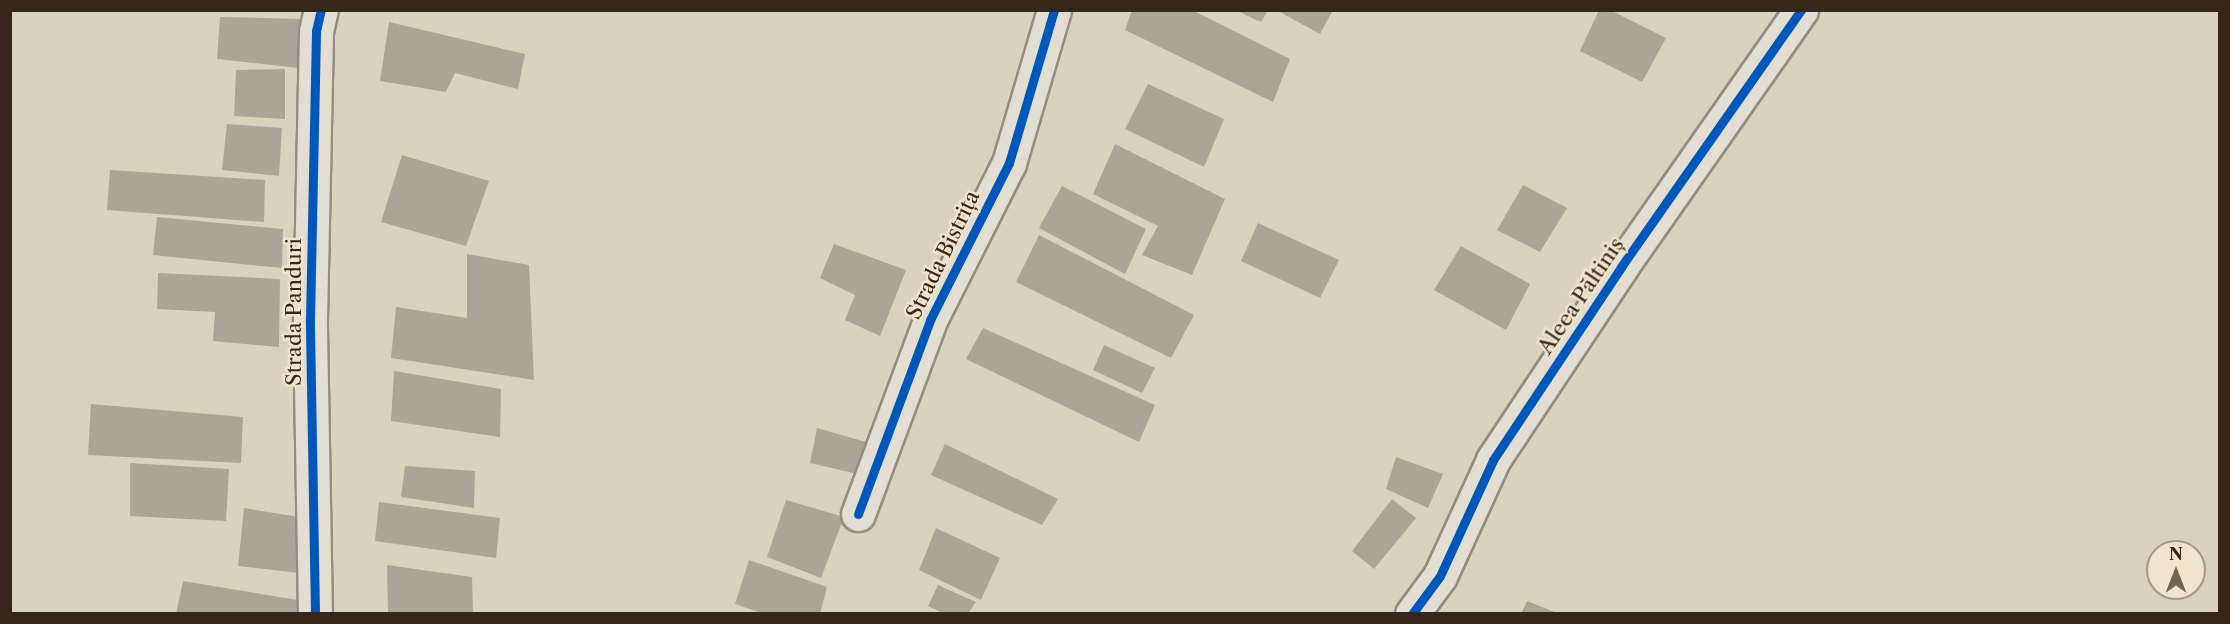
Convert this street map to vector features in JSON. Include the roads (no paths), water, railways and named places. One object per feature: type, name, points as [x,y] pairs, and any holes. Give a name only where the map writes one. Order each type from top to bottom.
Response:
[{"type":"street","name":"Strada Panduri","points":[[315,614],[310,319],[316,31],[321,10]]},
{"type":"street","name":"Strada Bistrița","points":[[858,514],[930,320],[1009,163],[1054,10]]},
{"type":"street","name":"Aleea Păltiniș","points":[[1412,614],[1440,576],[1493,460],[1621,267],[1801,10]]}]
